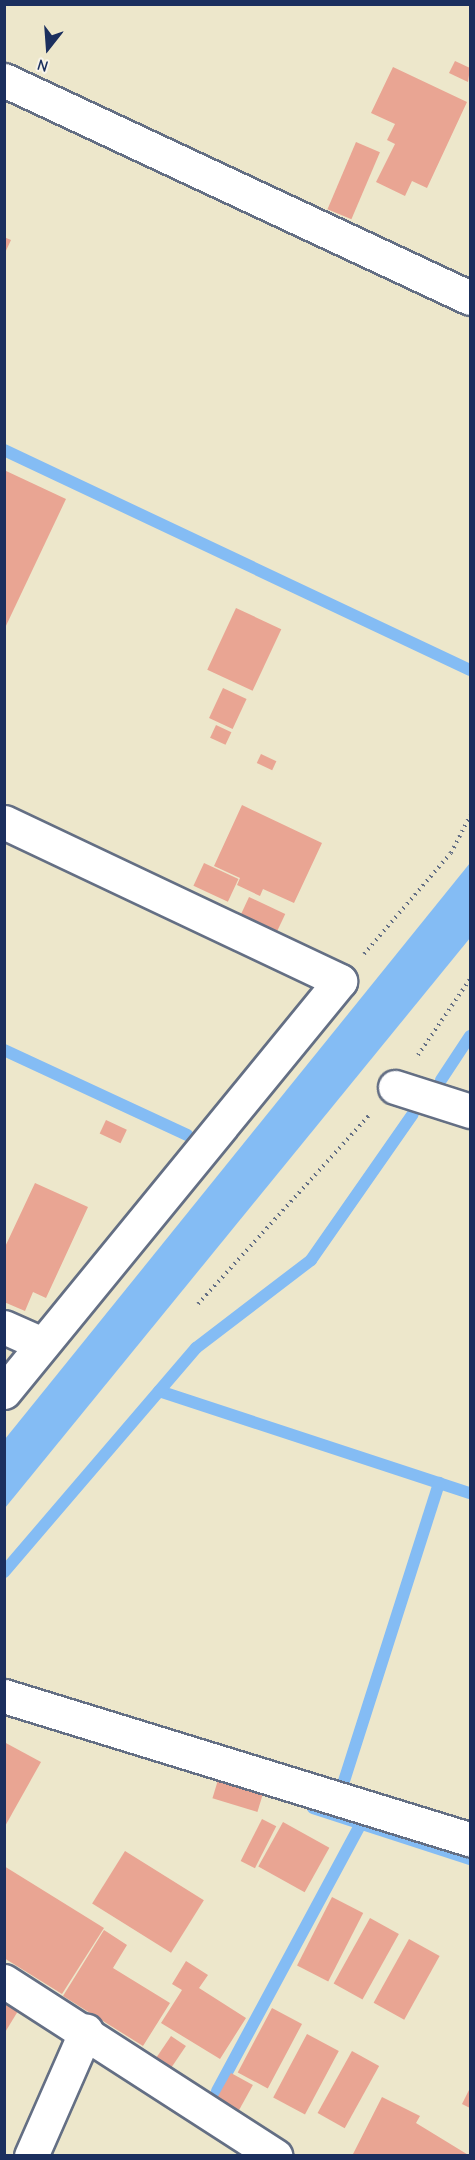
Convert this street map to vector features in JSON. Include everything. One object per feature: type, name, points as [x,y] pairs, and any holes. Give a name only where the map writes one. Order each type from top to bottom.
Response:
[{"type":"street","points":[[4,80],[471,298]]},
{"type":"street","points":[[4,822],[340,981],[4,1392]]},
{"type":"street","points":[[395,1087],[471,1111]]},
{"type":"street","points":[[4,1327],[42,1344]]},
{"type":"street","points":[[4,1696],[471,1839]]},
{"type":"street","points":[[4,1981],[86,2031],[276,2156]]},
{"type":"street","points":[[31,2156],[86,2031]]},
{"type":"path","points":[[340,981],[451,853],[471,816]]},
{"type":"path","points":[[198,1304],[395,1087],[471,979]]},
{"type":"water","points":[[470,863],[470,938],[5,1508],[5,1439]]},
{"type":"building","points":[[455,61],[470,68],[468,82],[449,73]]},
{"type":"building","points":[[393,67],[467,102],[427,188],[412,181],[405,196],[376,182],[395,144],[387,140],[395,124],[371,113]]},
{"type":"building","points":[[356,142],[380,152],[351,219],[327,209]]},
{"type":"building","points":[[4,237],[11,240],[4,255]]},
{"type":"building","points":[[4,470],[66,499],[4,630]]},
{"type":"building","points":[[236,608],[281,629],[253,691],[207,670]]},
{"type":"building","points":[[223,688],[247,699],[233,729],[209,718]]},
{"type":"building","points":[[216,725],[231,732],[225,745],[210,738]]},
{"type":"building","points":[[261,754],[276,761],[272,770],[257,763]]},
{"type":"building","points":[[242,805],[322,843],[294,903],[263,889],[260,896],[237,885],[240,878],[214,866]]},
{"type":"building","points":[[204,863],[238,879],[228,902],[193,886]]},
{"type":"building","points":[[249,897],[285,914],[277,931],[241,914]]},
{"type":"building","points":[[106,1120],[127,1130],[121,1143],[100,1134]]},
{"type":"building","points":[[35,1183],[88,1207],[46,1298],[33,1292],[25,1311],[4,1302],[4,1249]]},
{"type":"building","points":[[4,1742],[41,1762],[4,1828]]},
{"type":"building","points":[[218,1780],[263,1794],[257,1812],[212,1798]]},
{"type":"building","points":[[262,1819],[276,1826],[255,1868],[241,1861]]},
{"type":"building","points":[[283,1822],[329,1848],[305,1892],[258,1867]]},
{"type":"building","points":[[125,1851],[204,1900],[171,1953],[92,1904]]},
{"type":"building","points":[[4,1866],[104,1928],[62,1994],[4,1958]]},
{"type":"building","points":[[332,1897],[363,1913],[328,1981],[297,1966]]},
{"type":"building","points":[[370,1918],[399,1934],[363,2000],[334,1984]]},
{"type":"building","points":[[104,1930],[127,1945],[113,1968],[170,2003],[143,2046],[63,1996]]},
{"type":"building","points":[[409,1939],[440,1956],[404,2020],[374,2003]]},
{"type":"building","points":[[186,1961],[208,1975],[199,1988],[246,2018],[220,2059],[161,2023],[182,1990],[172,1984]]},
{"type":"building","points":[[4,2003],[18,2011],[4,2034]]},
{"type":"building","points":[[272,2008],[302,2024],[268,2088],[238,2072]]},
{"type":"building","points":[[307,2034],[339,2051],[305,2114],[273,2098]]},
{"type":"building","points":[[171,2036],[186,2046],[171,2068],[156,2058]]},
{"type":"building","points":[[352,2051],[379,2066],[345,2128],[318,2113]]},
{"type":"building","points":[[231,2073],[253,2085],[238,2112],[216,2100]]},
{"type":"building","points":[[470,2088],[470,2108],[462,2104]]},
{"type":"building","points":[[382,2097],[420,2116],[416,2123],[470,2156],[352,2156]]},
{"type":"waterway","points":[[4,450],[470,670]]},
{"type":"waterway","points":[[441,1080],[470,1036]]},
{"type":"waterway","points":[[4,1050],[187,1135]]},
{"type":"waterway","points":[[4,1572],[196,1348],[311,1260],[413,1114]]},
{"type":"waterway","points":[[159,1391],[470,1493]]},
{"type":"waterway","points":[[344,1781],[439,1483]]},
{"type":"waterway","points":[[313,1808],[470,1859]]},
{"type":"waterway","points":[[217,2091],[361,1824]]}]
